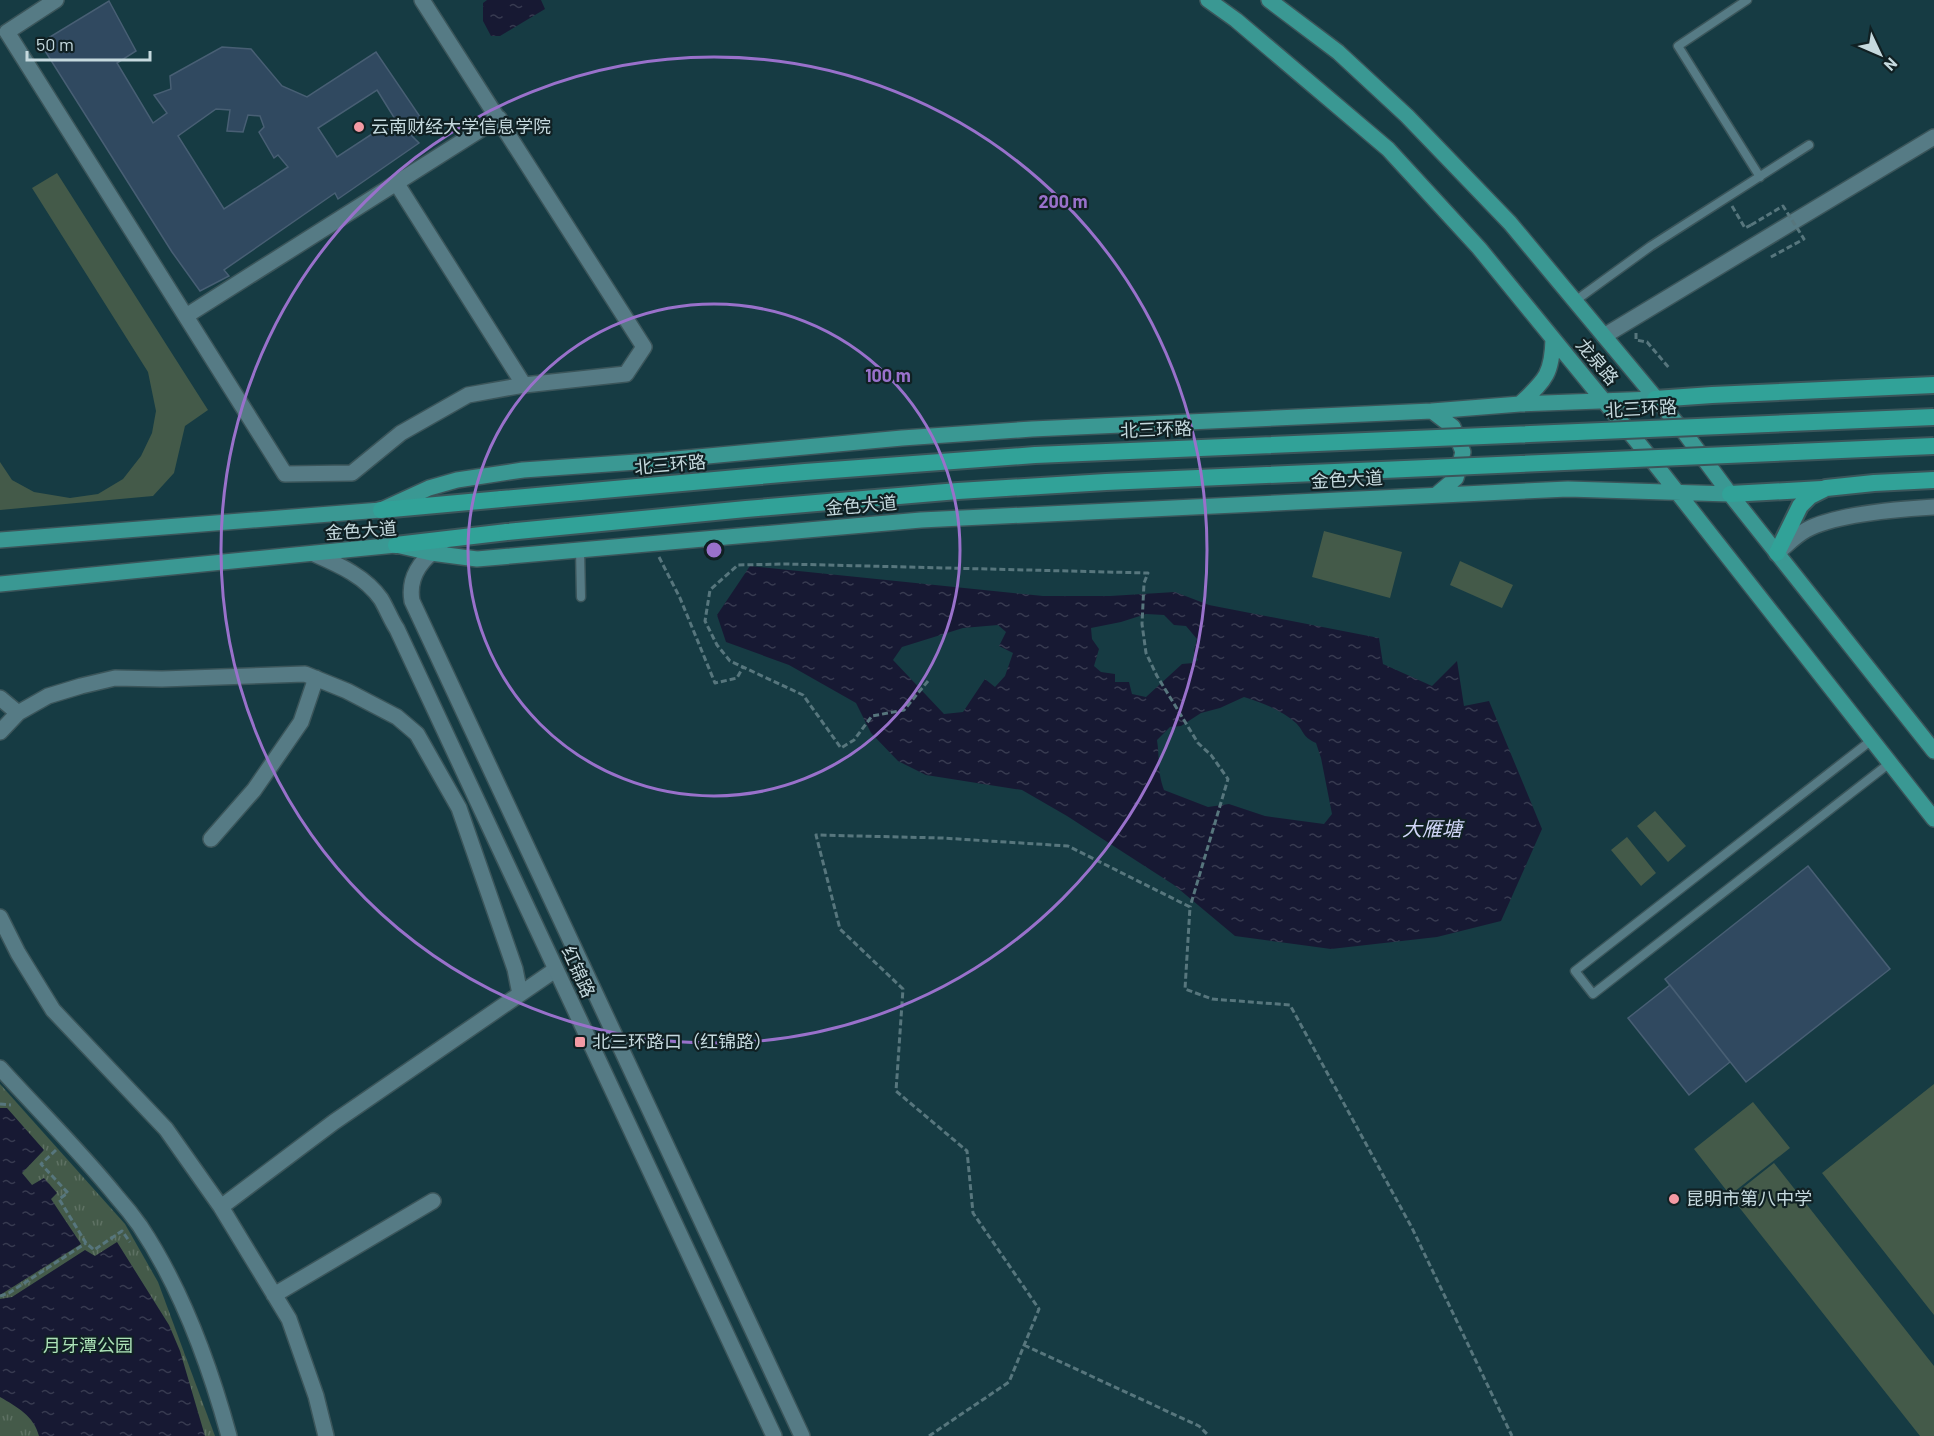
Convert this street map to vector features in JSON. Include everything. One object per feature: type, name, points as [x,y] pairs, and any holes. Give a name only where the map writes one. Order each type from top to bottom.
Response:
[{"type":"highway","points":[[1655,399],[1712,394],[1934,385]]},
{"type":"highway","name":"北三环路","points":[[381,510],[805,472],[1035,455],[1796,421],[1934,417]]},
{"type":"highway","points":[[396,545],[462,536],[746,508],[958,491],[1934,446]]},
{"type":"highway","points":[[1730,494],[1934,480]]},
{"type":"highway","points":[[1777,553],[1800,506],[1810,496],[1826,489]]},
{"type":"main road","name":"龙泉路","points":[[1209,0],[1388,148],[1479,248],[1604,400],[1934,819]]},
{"type":"main road","name":"龙泉路","points":[[1269,0],[1338,52],[1407,116],[1510,223],[1684,432],[1730,494],[1934,751]]},
{"type":"main road","points":[[1520,404],[1541,384],[1552,363],[1553,339]]},
{"type":"main road","name":"金色大道","points":[[0,540],[381,510],[429,488],[457,480],[523,470],[1032,429],[1655,399]]},
{"type":"main road","points":[[1432,411],[1453,427],[1463,452],[1456,478],[1436,495]]},
{"type":"main road","name":"金色大道","points":[[0,584],[396,545],[431,553],[477,559],[921,520],[1568,489],[1730,494]]},
{"type":"street","points":[[56,0],[7,32],[285,474],[352,473],[401,433],[468,395],[524,385],[626,374],[644,347],[422,0]]},
{"type":"street","points":[[186,316],[499,118]]},
{"type":"street","points":[[1604,336],[1934,137]]},
{"type":"street","points":[[397,184],[524,385]]},
{"type":"street","points":[[1777,553],[1805,530],[1826,522],[1934,507]]},
{"type":"street","points":[[431,553],[462,536]]},
{"type":"street","name":"红锦路","points":[[431,553],[415,572],[410,592],[412,601],[802,1436]]},
{"type":"street","name":"红锦路","points":[[314,554],[344,567],[367,583],[381,599],[774,1436]]},
{"type":"street","points":[[2,726],[18,713],[48,696],[115,678],[162,679],[305,674],[347,691],[398,717],[417,734],[459,808],[515,969],[520,994]]},
{"type":"street","points":[[211,839],[254,790],[301,722],[316,678]]},
{"type":"street","points":[[0,698],[18,713]]},
{"type":"street","points":[[0,917],[18,953],[53,1010],[166,1129],[221,1207],[289,1319],[316,1396],[326,1436]]},
{"type":"street","points":[[221,1207],[334,1122],[555,970]]},
{"type":"street","points":[[0,1068],[92,1165],[140,1225],[172,1283],[201,1346],[229,1436]]},
{"type":"street","points":[[274,1295],[433,1201]]},
{"type":"lane","points":[[1747,0],[1678,46],[1760,177]]},
{"type":"lane","points":[[1575,301],[1652,246],[1809,144]]},
{"type":"lane","points":[[580,550],[581,597]]},
{"type":"lane","points":[[1873,739],[1575,971],[1593,994],[1891,762]]},
{"type":"path","points":[[1727,198],[1745,228],[1783,206],[1803,238],[1769,258]]},
{"type":"path","points":[[1636,340],[1647,342],[1670,369]]},
{"type":"path","points":[[659,556],[680,598],[715,683],[736,678],[743,666]]},
{"type":"path","points":[[928,681],[904,710],[872,716],[854,740],[841,748],[803,695],[730,661],[717,645],[705,621],[710,590],[738,565],[797,564],[1148,573],[1144,584],[1142,624],[1146,653],[1157,676],[1198,743],[1211,755],[1228,778],[1190,906],[1185,989],[1212,999],[1290,1005],[1412,1228],[1512,1436]]},
{"type":"path","points":[[929,1436],[1009,1382],[1039,1309],[973,1214],[967,1151],[896,1091],[903,989],[840,929],[816,835],[942,838],[1068,846],[1190,906]]},
{"type":"path","points":[[0,1104],[11,1105],[17,1111]]},
{"type":"path","points":[[50,1144],[57,1151],[40,1164],[68,1193],[59,1199],[86,1243],[94,1250],[122,1231],[138,1255],[152,1248]]},
{"type":"path","points":[[0,1296],[9,1293],[86,1243]]},
{"type":"path","points":[[1024,1345],[1199,1426],[1209,1436]]},
{"type":"green space","points":[[57,173],[208,410],[185,426],[174,473],[153,496],[0,510],[0,462],[12,480],[34,492],[70,498],[98,494],[123,479],[141,456],[152,433],[156,411],[148,372],[32,188]]},
{"type":"green space","points":[[1324,531],[1402,552],[1390,598],[1312,577]]},
{"type":"green space","points":[[1460,561],[1513,585],[1502,608],[1450,585]]},
{"type":"green space","points":[[1655,811],[1686,846],[1668,862],[1637,826]]},
{"type":"green space","points":[[1627,837],[1656,873],[1641,886],[1611,850]]},
{"type":"green space","name":"月牙潭公园","points":[[0,1084],[125,1224],[158,1282],[215,1436],[0,1436]]},
{"type":"green space","points":[[1934,1084],[1934,1315],[1822,1173]]},
{"type":"green space","points":[[1753,1102],[1790,1148],[1730,1195],[1694,1149]]},
{"type":"green space","points":[[1774,1163],[1934,1366],[1934,1436],[1920,1436],[1731,1197]]},
{"type":"water","points":[[487,0],[541,0],[545,9],[500,36],[491,36],[483,21],[483,3]]},
{"type":"water","name":"大雁塘","points":[[750,566],[1043,596],[1110,596],[1175,592],[1209,605],[1379,638],[1383,664],[1432,686],[1457,661],[1464,706],[1489,701],[1542,829],[1501,921],[1437,937],[1331,949],[1235,936],[1174,885],[1067,816],[1022,790],[926,775],[898,761],[871,733],[856,703],[789,665],[726,642],[717,615]],"holes":[[[1146,614],[1164,615],[1174,625],[1186,626],[1197,639],[1194,651],[1198,660],[1182,664],[1146,697],[1132,694],[1129,682],[1115,682],[1115,674],[1101,672],[1094,666],[1099,649],[1092,639],[1091,628]],[[998,625],[1006,632],[999,646],[1013,653],[1005,676],[995,687],[985,679],[963,712],[944,714],[893,660],[902,647],[963,628]],[[1244,697],[1258,702],[1290,718],[1305,736],[1316,743],[1332,814],[1324,824],[1265,816],[1229,804],[1208,807],[1164,790],[1157,740],[1170,727],[1181,726],[1201,713],[1220,708]]]},
{"type":"water","points":[[0,1108],[7,1108],[44,1150],[22,1173],[32,1185],[44,1178],[57,1193],[51,1199],[81,1244],[0,1295]]},
{"type":"water","name":"月牙潭公园","points":[[117,1242],[169,1325],[180,1351],[205,1436],[39,1436],[29,1418],[0,1397],[0,1299],[12,1297],[85,1250],[95,1256]]},
{"type":"building","points":[[109,1],[136,51],[117,63],[153,123],[167,113],[154,95],[171,89],[170,76],[222,47],[251,49],[282,86],[307,97],[376,52],[425,124],[411,135],[419,143],[338,199],[335,193],[224,270],[229,276],[200,291],[172,252],[40,43]],"holes":[[[377,90],[395,119],[337,157],[318,128]],[[216,109],[230,110],[227,131],[243,132],[248,115],[260,116],[264,127],[259,132],[274,158],[278,155],[288,167],[224,209],[178,136]]]},
{"type":"building","points":[[1808,866],[1890,969],[1746,1082],[1665,979]]},
{"type":"building","points":[[1670,985],[1730,1062],[1689,1095],[1628,1018]]},
{"type":"place","name":"云南财经大学信息学院","points":[[359,127]]},
{"type":"place","name":"北三环路口（红锦路）","points":[[580,1042]]},
{"type":"place","name":"昆明市第八中学","points":[[1674,1199]]}]
